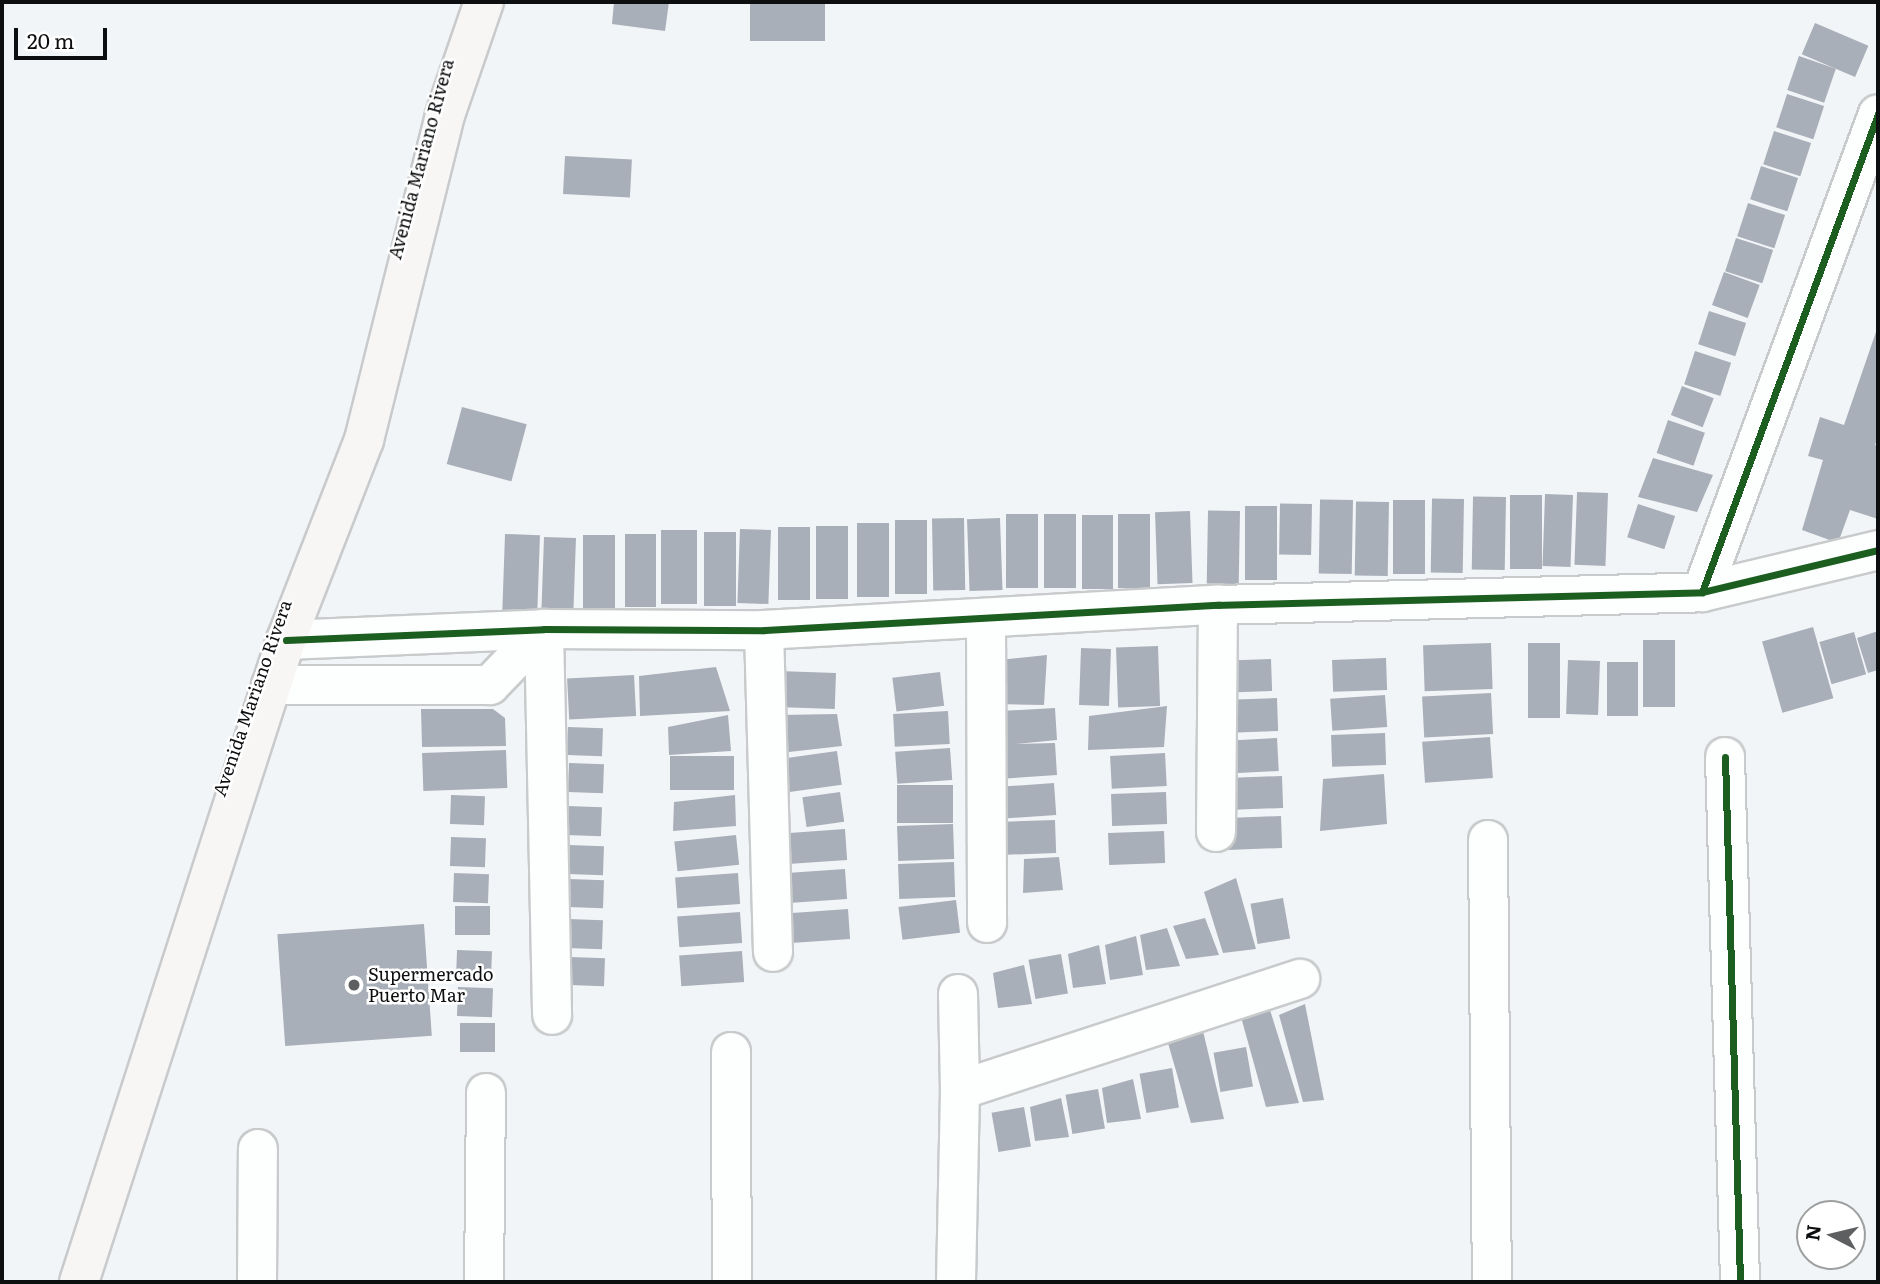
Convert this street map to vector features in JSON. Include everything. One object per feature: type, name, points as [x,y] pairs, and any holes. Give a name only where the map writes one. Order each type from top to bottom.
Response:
[{"type":"main road","name":"Avenida Mariano Rivera","points":[[79,1282],[286,640],[364,440],[445,115],[484,2]]},
{"type":"street","points":[[1702,592],[1878,114]]},
{"type":"street","points":[[286,640],[544,629],[764,630],[1218,605],[1702,592],[1878,550]]},
{"type":"street","points":[[1216,832],[1218,605]]},
{"type":"street","points":[[986,619],[987,923]]},
{"type":"street","points":[[271,685],[490,685],[544,629]]},
{"type":"street","points":[[544,629],[552,1014]]},
{"type":"street","points":[[764,630],[773,952]]},
{"type":"street","points":[[343,685],[344,638]]},
{"type":"street","points":[[1725,757],[1740,1282]]},
{"type":"street","points":[[1488,840],[1492,1282]]},
{"type":"street","points":[[960,1090],[1300,979]]},
{"type":"street","points":[[956,1282],[960,1090],[958,994]]},
{"type":"street","points":[[731,1052],[732,1282]]},
{"type":"street","points":[[484,1282],[486,1093]]},
{"type":"street","points":[[257,1282],[258,1149]]},
{"type":"building","points":[[614,2],[669,2],[665,31],[612,24]]},
{"type":"building","points":[[750,2],[825,2],[825,41],[750,41]]},
{"type":"building","points":[[1815,23],[1868,46],[1855,77],[1802,54]]},
{"type":"building","points":[[1799,56],[1836,69],[1824,103],[1787,90]]},
{"type":"building","points":[[1787,94],[1824,106],[1813,139],[1776,127]]},
{"type":"building","points":[[1774,131],[1811,143],[1800,176],[1763,164]]},
{"type":"building","points":[[565,156],[632,160],[630,197],[563,194]]},
{"type":"building","points":[[1761,166],[1798,178],[1787,211],[1750,199]]},
{"type":"building","points":[[1748,203],[1785,215],[1774,248],[1737,236]]},
{"type":"building","points":[[1736,238],[1773,250],[1762,283],[1725,271]]},
{"type":"building","points":[[1724,272],[1760,285],[1748,318],[1712,305]]},
{"type":"building","points":[[1709,311],[1746,323],[1735,356],[1698,344]]},
{"type":"building","points":[[1878,326],[1878,437],[1875,445],[1878,446],[1878,519],[1850,510],[1838,543],[1802,530],[1823,460],[1808,456],[1820,417],[1844,425]]},
{"type":"building","points":[[1695,351],[1731,363],[1720,396],[1684,384]]},
{"type":"building","points":[[1682,386],[1714,398],[1703,427],[1671,415]]},
{"type":"building","points":[[462,407],[527,424],[511,481],[447,464]]},
{"type":"building","points":[[1668,420],[1705,433],[1693,466],[1657,453]]},
{"type":"building","points":[[1653,458],[1713,475],[1697,512],[1638,497]]},
{"type":"building","points":[[1577,492],[1608,493],[1605,566],[1574,565]]},
{"type":"building","points":[[1545,494],[1573,495],[1570,567],[1543,566]]},
{"type":"building","points":[[1510,495],[1542,495],[1542,569],[1510,569]]},
{"type":"building","points":[[1473,496],[1506,497],[1505,570],[1472,569]]},
{"type":"building","points":[[1432,498],[1464,499],[1463,573],[1431,572]]},
{"type":"building","points":[[1320,499],[1353,500],[1352,574],[1319,573]]},
{"type":"building","points":[[1393,500],[1425,500],[1425,574],[1393,574]]},
{"type":"building","points":[[1356,501],[1389,502],[1388,576],[1355,575]]},
{"type":"building","points":[[1280,503],[1312,504],[1311,555],[1279,554]]},
{"type":"building","points":[[1638,504],[1675,516],[1664,549],[1627,537]]},
{"type":"building","points":[[1245,506],[1277,506],[1277,580],[1245,580]]},
{"type":"building","points":[[1208,510],[1240,511],[1239,584],[1207,583]]},
{"type":"building","points":[[1190,511],[1193,583],[1158,584],[1155,512]]},
{"type":"building","points":[[1006,514],[1038,514],[1038,588],[1006,588]]},
{"type":"building","points":[[1044,514],[1076,514],[1076,588],[1044,588]]},
{"type":"building","points":[[1118,514],[1150,514],[1150,588],[1118,588]]},
{"type":"building","points":[[1082,515],[1113,515],[1113,589],[1082,589]]},
{"type":"building","points":[[964,518],[965,590],[933,591],[932,519]]},
{"type":"building","points":[[1000,518],[1003,590],[970,591],[967,519]]},
{"type":"building","points":[[895,520],[927,520],[927,594],[895,594]]},
{"type":"building","points":[[857,523],[889,523],[889,597],[857,597]]},
{"type":"building","points":[[816,526],[848,526],[848,599],[816,599]]},
{"type":"building","points":[[778,527],[810,527],[810,600],[778,600]]},
{"type":"building","points":[[740,529],[771,530],[768,604],[737,603]]},
{"type":"building","points":[[661,530],[697,530],[697,604],[661,604]]},
{"type":"building","points":[[704,532],[736,532],[736,606],[704,606]]},
{"type":"building","points":[[505,534],[540,535],[537,611],[502,610]]},
{"type":"building","points":[[625,534],[656,534],[656,607],[625,607]]},
{"type":"building","points":[[583,535],[615,535],[615,608],[583,608]]},
{"type":"building","points":[[544,537],[576,538],[573,612],[541,611]]},
{"type":"building","points":[[1813,627],[1833,698],[1782,713],[1762,642]]},
{"type":"building","points":[[1878,631],[1878,670],[1868,673],[1857,638]]},
{"type":"building","points":[[1854,632],[1866,674],[1832,684],[1819,642]]},
{"type":"building","points":[[1643,640],[1675,640],[1675,707],[1643,707]]},
{"type":"building","points":[[1491,643],[1493,689],[1425,691],[1423,645]]},
{"type":"building","points":[[1528,643],[1560,643],[1560,718],[1528,718]]},
{"type":"building","points":[[1158,646],[1160,706],[1118,707],[1116,647]]},
{"type":"building","points":[[1081,648],[1111,649],[1109,706],[1079,705]]},
{"type":"building","points":[[1047,655],[1044,705],[999,704],[999,660]]},
{"type":"building","points":[[1386,658],[1387,690],[1333,692],[1332,660]]},
{"type":"building","points":[[1271,659],[1272,691],[1216,693],[1215,661]]},
{"type":"building","points":[[1568,660],[1600,661],[1598,715],[1566,714]]},
{"type":"building","points":[[1607,662],[1638,662],[1638,716],[1607,716]]},
{"type":"building","points":[[716,667],[730,711],[640,716],[639,676]]},
{"type":"building","points":[[778,671],[836,673],[835,709],[777,707]]},
{"type":"building","points":[[940,672],[944,706],[897,712],[892,678]]},
{"type":"building","points":[[634,675],[636,716],[569,719],[567,679]]},
{"type":"building","points":[[1491,693],[1493,734],[1424,738],[1422,697]]},
{"type":"building","points":[[1385,695],[1387,727],[1332,731],[1330,699]]},
{"type":"building","points":[[1277,698],[1278,731],[1223,733],[1222,700]]},
{"type":"building","points":[[1167,706],[1164,747],[1088,750],[1089,716]]},
{"type":"building","points":[[1055,708],[1057,740],[1016,744],[1055,743],[1057,775],[999,779],[1001,711]]},
{"type":"building","points":[[421,709],[493,709],[505,718],[506,746],[422,747]]},
{"type":"building","points":[[948,711],[950,744],[895,747],[893,714]]},
{"type":"building","points":[[837,714],[842,746],[780,753],[779,715]]},
{"type":"building","points":[[728,715],[731,751],[669,755],[668,727]]},
{"type":"building","points":[[568,727],[603,728],[602,756],[567,755]]},
{"type":"building","points":[[1385,733],[1386,765],[1332,767],[1331,735]]},
{"type":"building","points":[[1490,737],[1493,778],[1425,783],[1422,742]]},
{"type":"building","points":[[1277,738],[1279,771],[1224,774],[1222,741]]},
{"type":"building","points":[[950,748],[952,780],[897,784],[895,752]]},
{"type":"building","points":[[506,750],[507,788],[423,791],[422,753]]},
{"type":"building","points":[[837,751],[842,785],[784,793],[780,759]]},
{"type":"building","points":[[1165,753],[1167,786],[1112,789],[1110,756]]},
{"type":"building","points":[[670,756],[734,756],[734,790],[670,790]]},
{"type":"building","points":[[569,763],[604,764],[603,793],[568,792]]},
{"type":"building","points":[[1384,774],[1387,824],[1320,831],[1323,779]]},
{"type":"building","points":[[1282,776],[1283,808],[1227,810],[1226,778]]},
{"type":"building","points":[[1054,783],[1056,815],[1001,819],[999,787]]},
{"type":"building","points":[[897,785],[953,785],[953,823],[897,823]]},
{"type":"building","points":[[840,792],[844,822],[807,827],[802,797]]},
{"type":"building","points":[[1166,792],[1167,824],[1112,826],[1111,794]]},
{"type":"building","points":[[451,795],[485,796],[484,825],[450,824]]},
{"type":"building","points":[[735,795],[736,826],[673,831],[674,802]]},
{"type":"building","points":[[567,806],[602,807],[601,836],[566,835]]},
{"type":"building","points":[[1281,816],[1282,848],[1227,850],[1226,818]]},
{"type":"building","points":[[1055,820],[1056,853],[1000,855],[999,822]]},
{"type":"building","points":[[953,824],[954,859],[898,861],[897,826]]},
{"type":"building","points":[[845,829],[847,860],[784,864],[782,833]]},
{"type":"building","points":[[1164,831],[1165,863],[1109,865],[1108,833]]},
{"type":"building","points":[[736,835],[739,865],[677,871],[674,841]]},
{"type":"building","points":[[451,837],[486,838],[485,867],[450,866]]},
{"type":"building","points":[[569,845],[604,846],[603,875],[568,874]]},
{"type":"building","points":[[1059,857],[1063,890],[1023,893],[1024,859]]},
{"type":"building","points":[[954,862],[955,897],[899,899],[898,864]]},
{"type":"building","points":[[845,869],[847,899],[785,903],[783,873]]},
{"type":"building","points":[[454,873],[489,874],[488,903],[453,902]]},
{"type":"building","points":[[738,873],[740,904],[677,908],[675,877]]},
{"type":"building","points":[[1236,878],[1256,949],[1223,953],[1204,892]]},
{"type":"building","points":[[569,879],[604,880],[603,908],[568,907]]},
{"type":"building","points":[[1283,898],[1290,938],[1258,944],[1251,904]]},
{"type":"building","points":[[956,900],[960,933],[902,940],[898,907]]},
{"type":"building","points":[[455,906],[490,906],[490,935],[455,935]]},
{"type":"building","points":[[848,909],[850,939],[787,943],[785,913]]},
{"type":"building","points":[[740,912],[742,943],[679,947],[677,916]]},
{"type":"building","points":[[1205,918],[1219,955],[1186,959],[1173,926]]},
{"type":"building","points":[[568,919],[603,920],[602,949],[567,948]]},
{"type":"building","name":"Supermercado Puerto Mar","points":[[424,924],[432,1036],[285,1046],[277,934]]},
{"type":"building","points":[[1167,928],[1180,966],[1146,970],[1140,935]]},
{"type":"building","points":[[1136,936],[1143,975],[1110,980],[1105,945]]},
{"type":"building","points":[[1099,945],[1106,984],[1073,988],[1068,954]]},
{"type":"building","points":[[457,950],[492,951],[491,980],[456,979]]},
{"type":"building","points":[[742,951],[744,982],[681,986],[679,955]]},
{"type":"building","points":[[1061,954],[1068,993],[1035,999],[1029,960]]},
{"type":"building","points":[[571,957],[605,958],[604,986],[570,985]]},
{"type":"building","points":[[1024,965],[1032,1004],[998,1008],[993,973]]},
{"type":"building","points":[[458,987],[493,988],[492,1017],[457,1016]]},
{"type":"building","points":[[1305,1004],[1324,1100],[1303,1102],[1279,1015]]},
{"type":"building","points":[[1270,1010],[1299,1103],[1266,1107],[1241,1017]]},
{"type":"building","points":[[460,1023],[495,1023],[495,1052],[460,1052]]},
{"type":"building","points":[[1203,1031],[1224,1119],[1191,1123],[1168,1043]]},
{"type":"building","points":[[1246,1047],[1253,1086],[1220,1092],[1214,1053]]},
{"type":"building","points":[[1172,1068],[1179,1107],[1146,1113],[1140,1074]]},
{"type":"building","points":[[1133,1079],[1141,1119],[1107,1123],[1102,1088]]},
{"type":"building","points":[[1098,1089],[1105,1128],[1072,1134],[1066,1095]]},
{"type":"building","points":[[1061,1098],[1069,1137],[1035,1141],[1030,1107]]},
{"type":"building","points":[[1024,1107],[1031,1146],[998,1152],[992,1113]]},
{"type":"cycle path","points":[[1702,592],[1878,114]]},
{"type":"cycle path","points":[[286,640],[544,629],[764,630],[1218,605],[1702,592],[1878,550]]},
{"type":"cycle path","points":[[1725,757],[1740,1282]]},
{"type":"place","name":"Supermercado Puerto Mar","points":[[354,985]]}]
